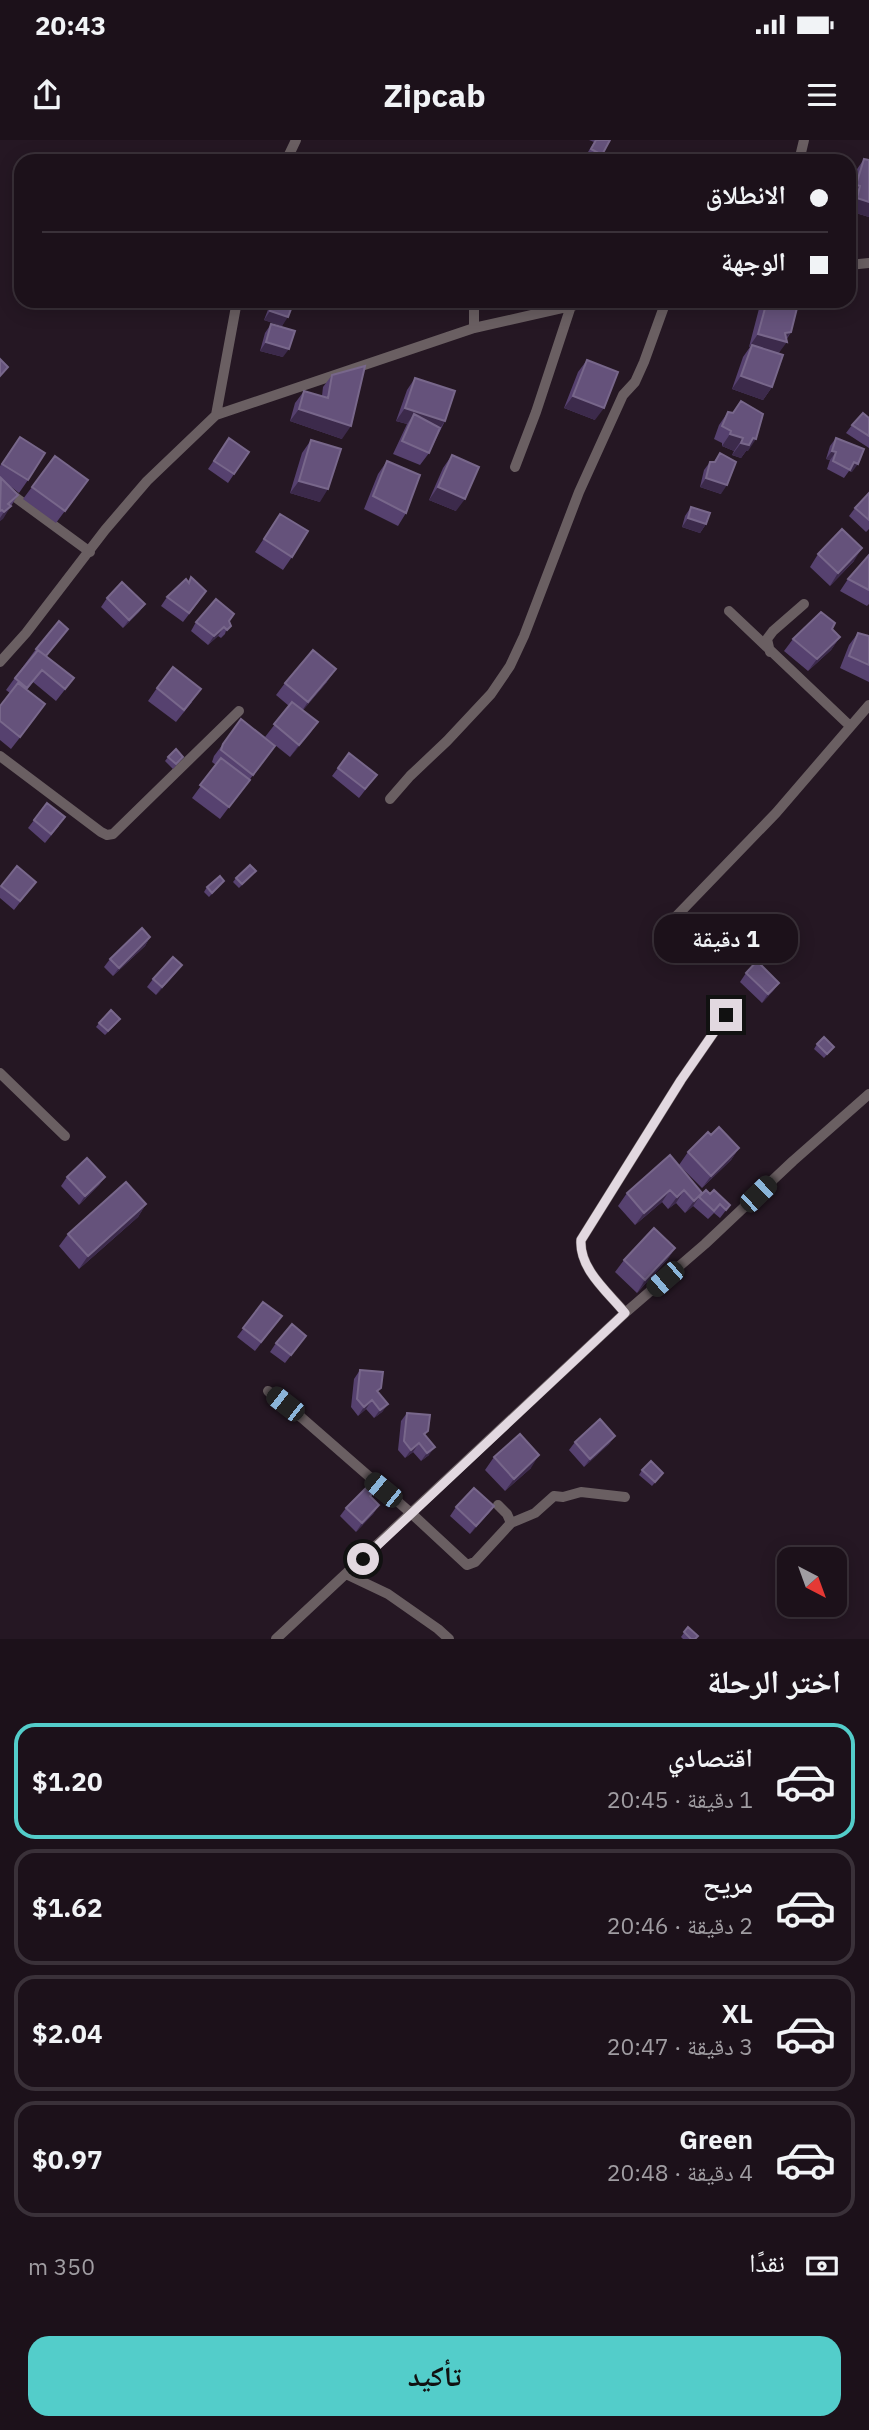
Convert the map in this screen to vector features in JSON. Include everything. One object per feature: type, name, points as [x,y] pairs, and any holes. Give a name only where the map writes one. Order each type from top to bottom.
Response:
[{"type":"street","points":[[216,415],[236,308]]},
{"type":"street","points":[[474,308],[474,328]]},
{"type":"street","points":[[0,662],[147,481],[216,415],[474,328],[562,308]]},
{"type":"street","points":[[515,467],[570,308]]},
{"type":"street","points":[[390,799],[491,694],[510,666],[579,492],[622,395],[635,382],[645,362],[664,308]]},
{"type":"street","points":[[0,486],[90,552]]},
{"type":"street","points":[[770,652],[767,639],[804,604]]},
{"type":"street","points":[[729,611],[850,726]]},
{"type":"street","points":[[663,930],[776,813],[869,705]]},
{"type":"street","points":[[0,756],[101,832],[113,834],[239,711]]},
{"type":"street","points":[[625,1313],[584,1265],[580,1253],[581,1240],[681,1080],[726,1015]]},
{"type":"street","points":[[0,1073],[65,1136]]},
{"type":"street","points":[[276,1639],[625,1313],[869,1094]]},
{"type":"street","points":[[268,1391],[412,1514],[467,1565],[475,1562],[493,1546],[511,1523],[535,1513],[554,1496],[563,1497],[581,1492],[625,1497]]},
{"type":"street","points":[[498,1505],[511,1523]]},
{"type":"street","points":[[346,1574],[388,1594],[449,1639]]},
{"type":"building","points":[[596,140],[610,140],[603,154],[591,149]]},
{"type":"building","points":[[864,159],[869,160],[869,202],[857,198],[860,186],[856,185]]},
{"type":"building","points":[[271,308],[291,308],[288,317],[270,311]]},
{"type":"building","points":[[765,308],[797,308],[791,332],[785,333],[787,342],[758,334]]},
{"type":"building","points":[[271,324],[295,331],[289,349],[266,342]]},
{"type":"building","points":[[752,345],[783,355],[772,387],[741,376]]},
{"type":"building","points":[[0,359],[8,367],[0,376]]},
{"type":"building","points":[[587,360],[618,372],[604,408],[573,396]]},
{"type":"building","points":[[365,366],[351,426],[299,409],[304,391],[328,398],[332,375]]},
{"type":"building","points":[[415,378],[455,391],[445,421],[405,408]]},
{"type":"building","points":[[741,401],[763,414],[756,439],[753,438],[749,445],[741,443],[743,438],[730,434],[731,431],[722,426],[728,412],[733,413]]},
{"type":"building","points":[[863,413],[869,418],[869,436],[852,425]]},
{"type":"building","points":[[414,414],[440,428],[429,453],[402,441]]},
{"type":"building","points":[[20,437],[45,453],[28,480],[2,464]]},
{"type":"building","points":[[229,438],[249,452],[234,474],[214,461]]},
{"type":"building","points":[[836,438],[864,449],[858,464],[854,462],[850,470],[833,461],[836,452],[832,451]]},
{"type":"building","points":[[311,440],[341,449],[328,489],[299,481]]},
{"type":"building","points":[[720,453],[736,462],[727,485],[706,478],[710,462],[715,462]]},
{"type":"building","points":[[452,455],[479,467],[465,499],[438,487]]},
{"type":"building","points":[[55,456],[88,480],[65,511],[32,487]]},
{"type":"building","points":[[387,461],[420,475],[406,513],[373,496]]},
{"type":"building","points":[[1,478],[18,495],[4,512],[0,511]]},
{"type":"building","points":[[869,493],[869,520],[855,508]]},
{"type":"building","points":[[691,507],[710,513],[706,524],[688,518]]},
{"type":"building","points":[[280,514],[308,531],[292,557],[264,539]]},
{"type":"building","points":[[842,529],[862,548],[838,573],[818,554]]},
{"type":"building","points":[[869,555],[869,590],[848,579]]},
{"type":"building","points":[[191,577],[206,591],[189,613],[167,597],[186,579],[189,583]]},
{"type":"building","points":[[122,582],[145,604],[129,620],[107,598]]},
{"type":"building","points":[[216,599],[234,614],[229,621],[231,626],[227,630],[224,627],[214,636],[196,622]]},
{"type":"building","points":[[821,612],[835,623],[832,629],[840,637],[817,659],[793,639]]},
{"type":"building","points":[[59,621],[68,629],[46,656],[36,649]]},
{"type":"building","points":[[858,633],[869,636],[869,665],[849,656]]},
{"type":"building","points":[[38,650],[74,678],[65,689],[42,670],[27,688],[15,678]]},
{"type":"building","points":[[313,650],[336,669],[308,702],[285,683]]},
{"type":"building","points":[[173,667],[201,689],[184,710],[157,688]]},
{"type":"building","points":[[18,683],[45,704],[20,737],[0,721],[0,706]]},
{"type":"building","points":[[292,702],[318,722],[299,745],[274,724]]},
{"type":"building","points":[[241,719],[275,746],[253,775],[221,750]]},
{"type":"building","points":[[176,749],[183,757],[176,764],[168,757]]},
{"type":"building","points":[[349,753],[377,775],[365,789],[338,768]]},
{"type":"building","points":[[221,758],[250,780],[229,807],[200,785]]},
{"type":"building","points":[[47,803],[65,817],[51,834],[34,820]]},
{"type":"building","points":[[250,865],[256,871],[242,884],[236,878]]},
{"type":"building","points":[[17,866],[36,882],[20,901],[1,886]]},
{"type":"building","points":[[220,876],[224,881],[212,893],[207,887]]},
{"type":"building","points":[[142,928],[150,937],[119,968],[110,959]]},
{"type":"building","points":[[173,957],[182,965],[162,987],[153,979]]},
{"type":"building","points":[[757,961],[779,983],[768,994],[746,973]]},
{"type":"building","points":[[111,1010],[120,1019],[108,1031],[99,1023]]},
{"type":"building","points":[[824,1037],[834,1047],[827,1054],[817,1044]]},
{"type":"building","points":[[719,1127],[739,1148],[711,1176],[688,1152],[708,1132],[711,1135]]},
{"type":"building","points":[[670,1155],[702,1193],[694,1201],[684,1190],[677,1197],[670,1190],[644,1213],[627,1193]]},
{"type":"building","points":[[87,1158],[105,1177],[85,1196],[67,1177]]},
{"type":"building","points":[[126,1182],[146,1204],[88,1256],[68,1234]]},
{"type":"building","points":[[706,1190],[710,1194],[714,1190],[730,1205],[726,1210],[720,1204],[714,1211],[699,1197]]},
{"type":"building","points":[[654,1228],[675,1248],[645,1280],[624,1260]]},
{"type":"building","points":[[263,1302],[282,1316],[261,1342],[243,1328]]},
{"type":"building","points":[[292,1324],[306,1336],[291,1355],[276,1343]]},
{"type":"building","points":[[360,1370],[383,1372],[381,1388],[377,1391],[388,1404],[380,1410],[372,1400],[364,1407],[357,1399]]},
{"type":"building","points":[[407,1413],[430,1415],[428,1431],[424,1434],[435,1447],[427,1453],[419,1443],[411,1450],[404,1441]]},
{"type":"building","points":[[600,1419],[615,1436],[590,1459],[575,1442]]},
{"type":"building","points":[[520,1434],[539,1455],[514,1479],[494,1457]]},
{"type":"building","points":[[651,1461],[663,1473],[655,1482],[642,1470]]},
{"type":"building","points":[[368,1486],[374,1492],[370,1496],[379,1505],[362,1523],[346,1508]]},
{"type":"building","points":[[474,1488],[494,1506],[476,1526],[456,1507]]},
{"type":"building","points":[[688,1627],[698,1636],[695,1639],[691,1639],[684,1632]]},
{"type":"route","points":[[363,1559],[625,1313],[584,1265],[580,1253],[581,1240],[681,1080],[726,1015]]}]
